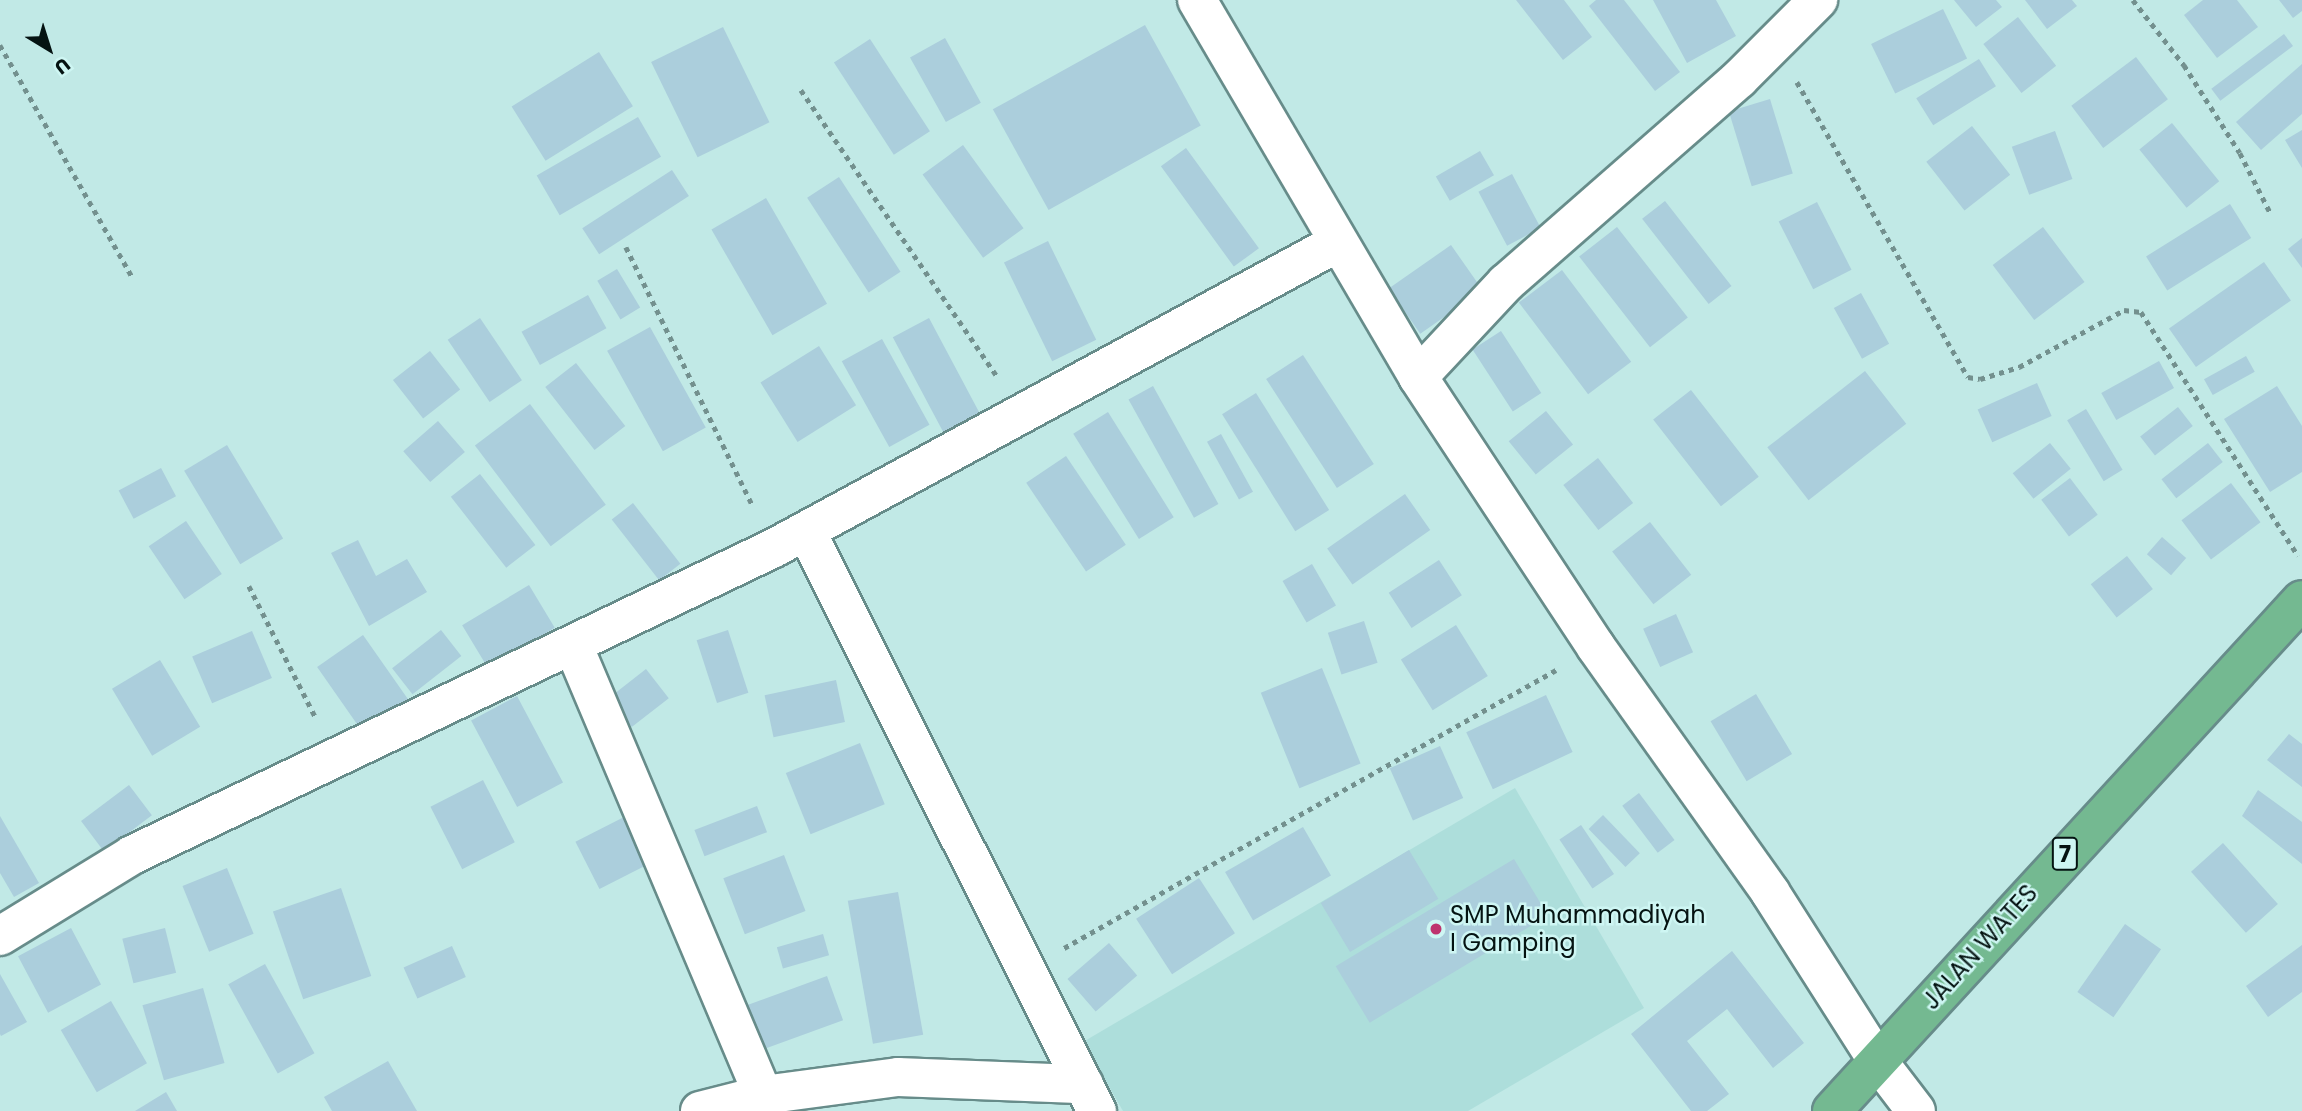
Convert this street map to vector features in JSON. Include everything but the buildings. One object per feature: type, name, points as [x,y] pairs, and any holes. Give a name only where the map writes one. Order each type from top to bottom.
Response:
[{"type":"highway","name":"JALAN WATES","points":[[1832,1111],[2302,600]]},
{"type":"street","points":[[1197,0],[1337,243],[1418,376],[1596,647],[1770,892],[1877,1060],[1916,1111]]},
{"type":"street","points":[[1418,376],[1506,283],[1818,0]]},
{"type":"street","points":[[0,936],[132,855],[790,540],[1337,243]]},
{"type":"street","points":[[790,540],[1026,969],[1091,1098]]},
{"type":"street","points":[[573,646],[763,1096]]},
{"type":"street","points":[[700,1111],[763,1096],[898,1077],[1091,1098]]},
{"type":"path","points":[[2133,0],[2184,65],[2240,153],[2271,214]]},
{"type":"path","points":[[1774,42],[1968,377],[1980,379],[2019,367],[2124,310],[2141,312],[2302,563]]},
{"type":"path","points":[[0,46],[133,278]]},
{"type":"path","points":[[801,90],[1024,414]]},
{"type":"path","points":[[626,247],[790,540]]},
{"type":"path","points":[[249,586],[336,759]]},
{"type":"path","points":[[1026,969],[1596,647]]},
{"type":"shaded area","name":"SMP Muhammadiyah I Gamping","points":[[1515,788],[1644,1008],[1468,1111],[1123,1111],[1083,1042]]},
{"type":"place","name":"SMP Muhammadiyah I Gamping","points":[[1436,929]]}]
